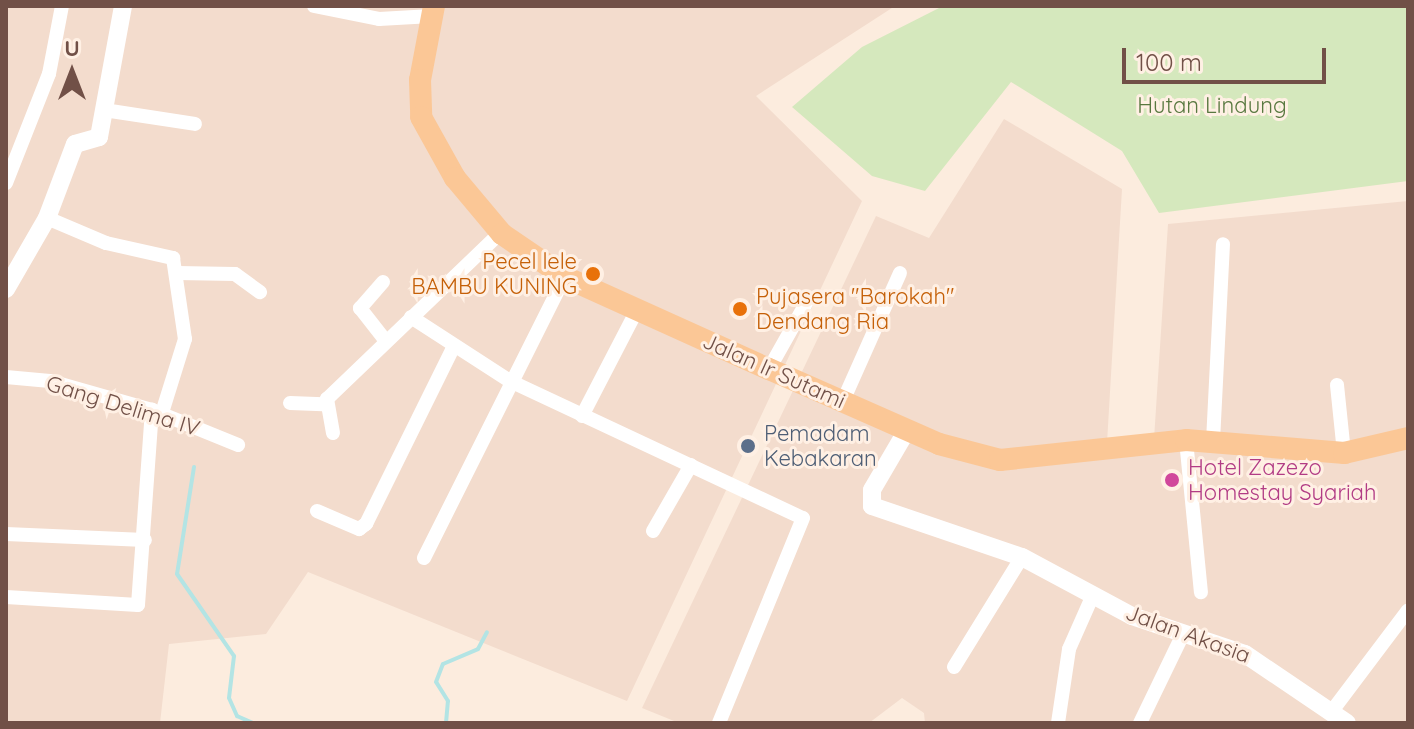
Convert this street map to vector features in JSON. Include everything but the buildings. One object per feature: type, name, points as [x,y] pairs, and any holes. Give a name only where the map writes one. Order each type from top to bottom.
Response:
[{"type":"main road","name":"Jalan Ir Sutami","points":[[433,11],[421,117],[455,178],[500,233],[565,277],[907,430],[976,456],[1026,462],[1186,440],[1344,453],[1408,438]]},
{"type":"street","points":[[6,183],[49,74],[62,6]]},
{"type":"street","points":[[6,289],[47,218],[75,144],[95,143],[123,6]]},
{"type":"street","points":[[314,6],[379,19],[433,11]]},
{"type":"street","points":[[104,110],[195,124]]},
{"type":"street","points":[[6,597],[136,607],[157,411],[185,339],[177,273],[168,255],[106,243],[47,218]]},
{"type":"street","points":[[290,403],[323,404],[385,340],[500,233]]},
{"type":"street","points":[[1213,441],[1223,244]]},
{"type":"street","points":[[177,273],[235,274],[260,292]]},
{"type":"street","points":[[843,401],[900,273]]},
{"type":"street","points":[[424,558],[510,381],[565,277]]},
{"type":"street","points":[[383,282],[360,308],[385,340]]},
{"type":"street","points":[[769,369],[809,298]]},
{"type":"street","points":[[582,416],[637,310]]},
{"type":"street","points":[[411,317],[510,381],[691,465],[775,500],[806,522],[719,723]]},
{"type":"street","points":[[317,511],[359,529],[366,524],[454,346]]},
{"type":"street","name":"Gang Delima IV","points":[[6,377],[50,381],[157,411],[238,445]]},
{"type":"street","points":[[1337,385],[1344,453]]},
{"type":"street","points":[[323,404],[333,433]]},
{"type":"street","name":"Jalan Akasia","points":[[907,430],[872,490],[872,506],[1022,557],[1092,597],[1269,665],[1347,723]]},
{"type":"street","points":[[1186,440],[1201,592]]},
{"type":"street","points":[[653,531],[691,465]]},
{"type":"street","points":[[6,534],[145,540]]},
{"type":"street","points":[[954,667],[1022,557]]},
{"type":"street","points":[[1058,723],[1069,649],[1092,597]]},
{"type":"street","points":[[1332,711],[1408,610]]},
{"type":"street","points":[[1140,723],[1183,634]]},
{"type":"shaded area","points":[[6,6],[895,6],[756,96],[862,201],[627,701],[308,572],[266,634],[169,644],[160,723],[6,723]]},
{"type":"shaded area","points":[[1004,119],[1122,189],[1107,443],[1154,439],[1168,224],[1408,201],[1408,723],[925,723],[924,713],[902,698],[869,723],[679,723],[642,708],[876,216],[929,238]]},
{"type":"green space","name":"Hutan Lindung","points":[[943,6],[1408,6],[1408,181],[1159,213],[1122,151],[1011,82],[925,191],[872,176],[792,107],[862,47]]},
{"type":"waterway","points":[[194,467],[177,574],[234,656],[229,698],[237,716],[253,723]]},
{"type":"waterway","points":[[446,723],[448,701],[436,682],[443,664],[478,649],[487,632]]},
{"type":"place","name":"Pecel lele BAMBU KUNING","points":[[593,274]]},
{"type":"place","name":"Pujasera \"Barokah\" Dendang Ria","points":[[740,309]]},
{"type":"place","name":"Pemadam Kebakaran","points":[[748,446]]},
{"type":"place","name":"Hotel Zazezo Homestay Syariah","points":[[1172,480]]}]
